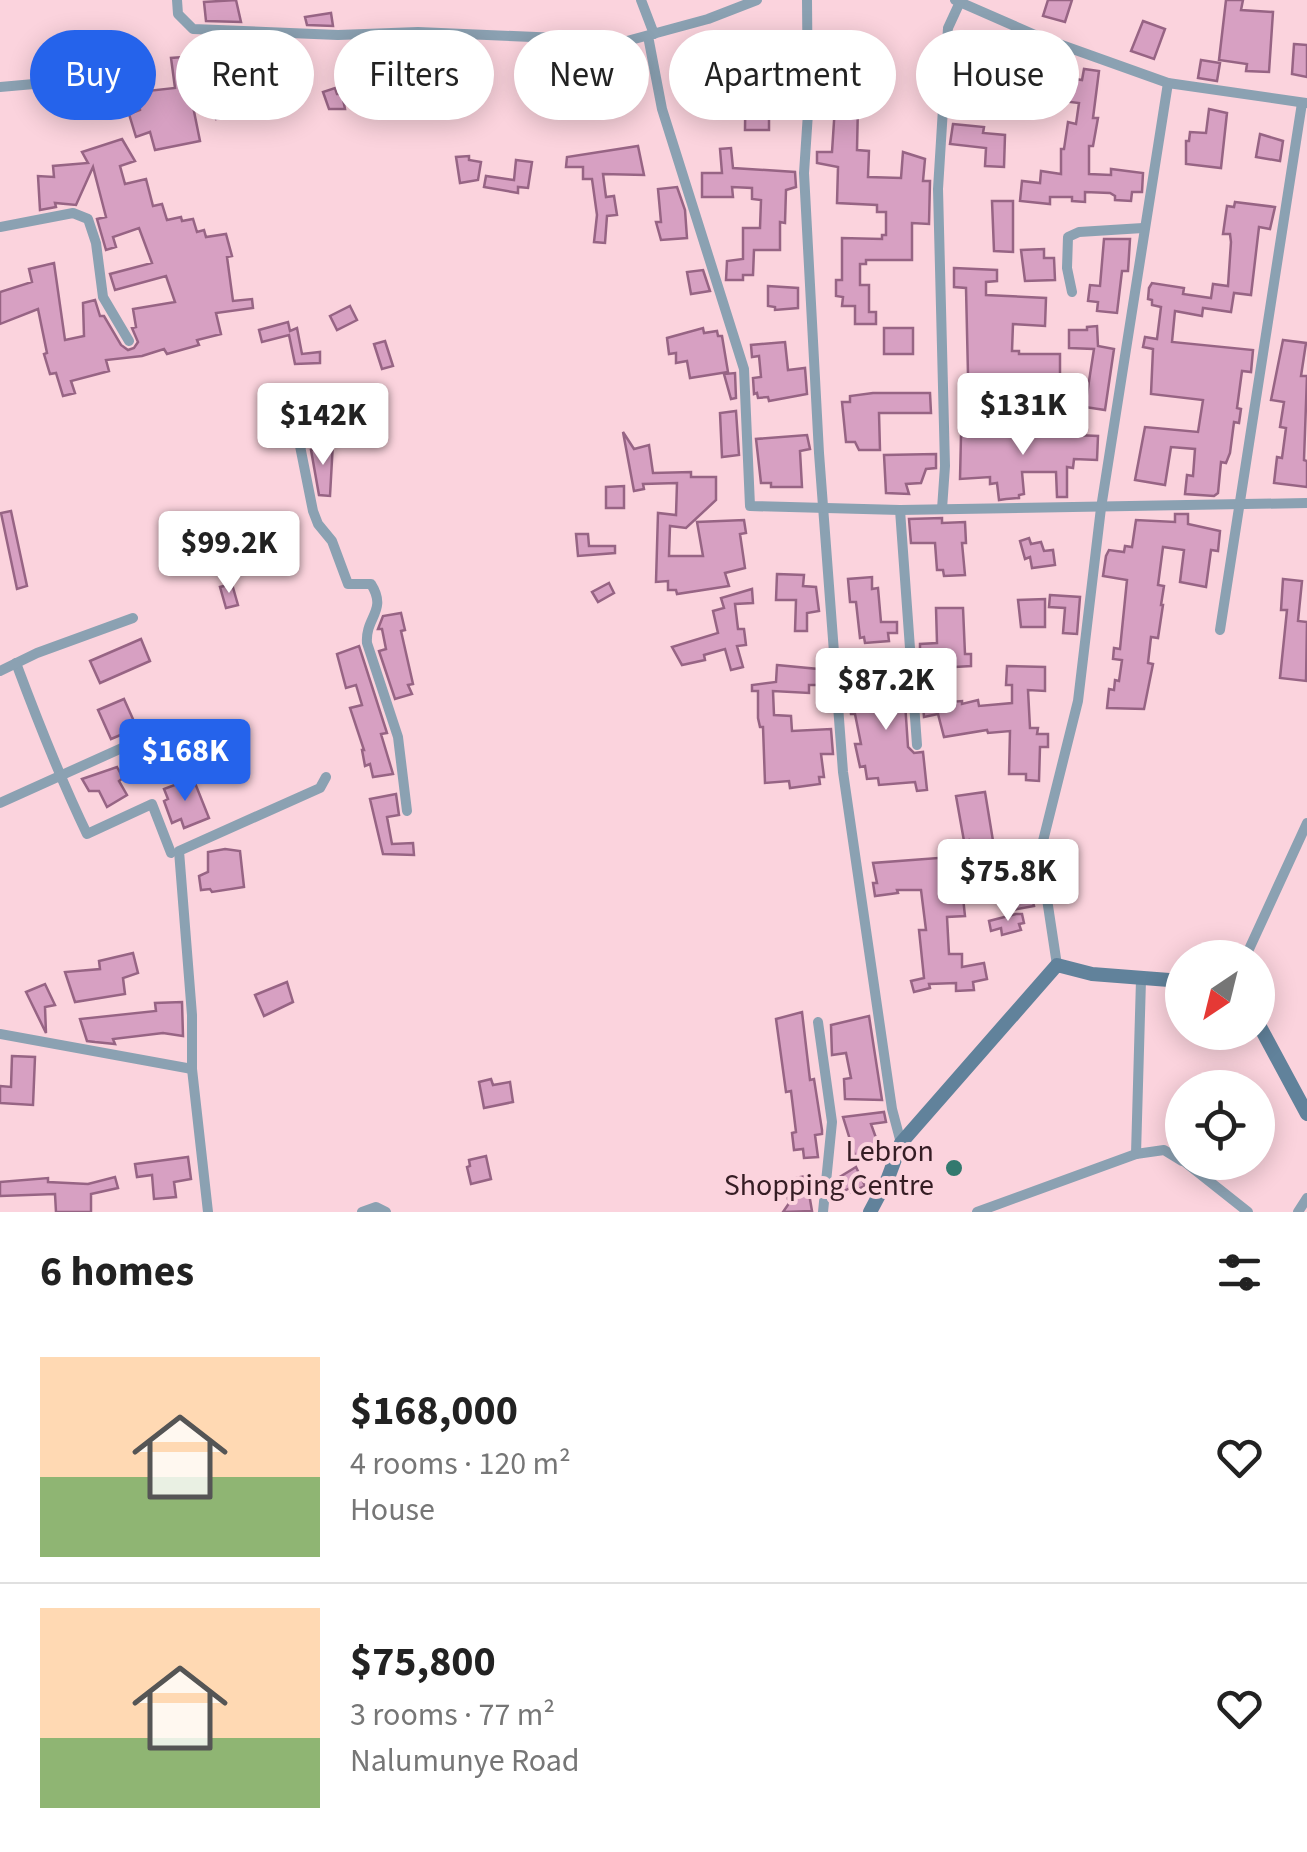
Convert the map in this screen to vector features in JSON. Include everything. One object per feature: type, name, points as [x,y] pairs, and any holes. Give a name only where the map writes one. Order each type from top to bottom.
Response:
[{"type":"street","points":[[177,0],[178,14],[193,29],[338,35],[418,32],[627,41],[708,19],[756,0]]},
{"type":"street","points":[[641,0],[651,35],[662,108],[744,369],[750,506],[900,510],[1307,503]]},
{"type":"street","points":[[807,0],[804,173],[843,772],[892,1109],[901,1144]]},
{"type":"street","points":[[942,509],[945,466],[938,188],[948,28],[958,1],[1042,38],[1168,84],[1304,103],[1220,630]]},
{"type":"street","points":[[0,87],[30,84]]},
{"type":"street","points":[[870,1212],[901,1144],[1057,965],[1040,853],[1078,702],[1101,508],[1168,84]]},
{"type":"street","points":[[0,227],[73,213],[88,220],[104,296],[129,341]]},
{"type":"street","points":[[1072,292],[1067,268],[1068,237],[1079,232],[1143,228]]},
{"type":"street","points":[[352,415],[300,446],[313,511],[332,541],[348,584],[371,584],[378,594],[378,608],[366,634],[367,643],[398,737],[407,811]]},
{"type":"street","points":[[900,510],[916,745]]},
{"type":"street","points":[[0,671],[134,618]]},
{"type":"street","points":[[16,663],[49,740],[52,759],[87,834],[152,804],[171,852]]},
{"type":"street","points":[[0,803],[164,729]]},
{"type":"street","points":[[208,1212],[192,1068],[192,1016],[179,851],[320,788],[326,778]]},
{"type":"street","points":[[1253,940],[1307,823]]},
{"type":"street","points":[[1293,852],[1307,860]]},
{"type":"street","points":[[1057,965],[1092,974],[1165,981]]},
{"type":"street","points":[[1136,1154],[1140,980]]},
{"type":"street","points":[[818,1022],[832,1122],[823,1212]]},
{"type":"street","points":[[0,1034],[192,1068]]},
{"type":"street","points":[[1272,1050],[1307,1114]]},
{"type":"street","points":[[977,1212],[1136,1154],[1165,1151]]},
{"type":"street","points":[[1207,1180],[1248,1212]]},
{"type":"street","points":[[1298,1212],[1307,1198]]},
{"type":"street","points":[[362,1212],[376,1207],[386,1212]]},
{"type":"building","points":[[236,0],[241,22],[206,21],[204,2]]},
{"type":"building","points":[[1048,0],[1072,0],[1065,22],[1043,16]]},
{"type":"building","points":[[1226,0],[1243,0],[1241,10],[1273,12],[1269,72],[1246,71],[1247,64],[1219,60]]},
{"type":"building","points":[[331,13],[333,26],[307,25],[305,17]]},
{"type":"building","points":[[1143,21],[1165,29],[1154,59],[1131,51]]},
{"type":"building","points":[[1294,44],[1307,45],[1307,77],[1292,74]]},
{"type":"building","points":[[171,58],[176,58],[176,120],[196,120],[200,141],[155,150],[150,132],[136,137],[131,120],[156,120],[156,90],[175,88]]},
{"type":"building","points":[[1201,60],[1220,63],[1217,81],[1198,78]]},
{"type":"building","points":[[1084,69],[1099,71],[1093,118],[1098,118],[1093,146],[1089,146],[1089,174],[1111,175],[1111,169],[1143,173],[1142,192],[1132,192],[1131,201],[1115,200],[1110,193],[1085,192],[1085,202],[1072,201],[1072,197],[1050,197],[1050,204],[1020,201],[1022,181],[1040,183],[1041,171],[1061,174],[1061,149],[1068,122],[1076,124],[1079,80]]},
{"type":"building","points":[[334,88],[334,109],[329,109],[323,92]]},
{"type":"building","points":[[1209,109],[1227,113],[1221,168],[1186,164],[1186,141],[1190,132],[1206,133]]},
{"type":"building","points":[[745,120],[769,120],[769,130],[745,130]]},
{"type":"building","points":[[834,120],[858,120],[857,150],[869,151],[868,177],[901,178],[903,152],[925,159],[923,181],[930,181],[929,224],[912,223],[912,260],[866,260],[866,264],[860,264],[860,285],[869,285],[869,312],[876,312],[876,324],[855,324],[855,306],[842,306],[843,297],[836,296],[836,280],[842,280],[842,238],[882,239],[886,235],[886,212],[877,212],[877,205],[837,203],[838,167],[817,163],[817,152],[832,152]]},
{"type":"building","points":[[953,124],[984,127],[983,133],[1005,135],[1004,167],[985,166],[986,148],[950,144]]},
{"type":"building","points":[[1260,134],[1283,141],[1280,161],[1256,157]]},
{"type":"building","points":[[122,139],[135,161],[120,166],[125,184],[146,179],[153,206],[162,204],[167,220],[193,219],[197,232],[204,230],[206,237],[226,234],[232,256],[227,257],[233,301],[252,299],[253,308],[216,313],[221,334],[197,340],[199,345],[167,354],[164,349],[106,360],[109,371],[71,381],[75,393],[63,396],[56,373],[50,374],[44,354],[47,353],[38,309],[0,324],[0,292],[32,282],[29,269],[54,263],[65,340],[84,336],[83,303],[95,300],[100,316],[104,316],[128,350],[138,342],[132,328],[136,327],[133,309],[175,302],[166,276],[115,290],[110,274],[152,263],[139,228],[113,237],[116,247],[106,250],[97,219],[106,217],[93,167],[76,205],[55,203],[56,207],[40,210],[38,176],[54,177],[53,166],[88,163],[82,152]]},
{"type":"building","points":[[638,146],[644,175],[603,174],[606,197],[614,196],[617,215],[607,216],[605,243],[594,242],[597,215],[592,179],[583,179],[583,167],[566,167],[567,157]]},
{"type":"building","points":[[731,148],[733,168],[795,172],[796,187],[786,190],[780,250],[754,250],[753,275],[743,275],[743,280],[726,280],[727,261],[743,259],[743,228],[760,228],[761,200],[752,199],[752,188],[732,187],[733,197],[702,197],[702,173],[722,173],[720,149]]},
{"type":"building","points":[[469,156],[469,160],[481,162],[478,180],[460,183],[456,157]]},
{"type":"building","points":[[516,160],[532,162],[528,188],[518,187],[518,193],[484,187],[486,176],[514,180]]},
{"type":"building","points":[[677,187],[685,210],[687,238],[661,240],[656,222],[661,222],[658,189]]},
{"type":"building","points":[[992,201],[1013,201],[1013,252],[994,251]]},
{"type":"building","points":[[1235,202],[1275,207],[1270,229],[1259,227],[1251,295],[1234,293],[1231,312],[1203,308],[1202,316],[1175,311],[1172,342],[1253,350],[1251,372],[1242,371],[1239,423],[1234,422],[1226,463],[1221,462],[1218,493],[1185,494],[1187,475],[1193,476],[1195,449],[1171,447],[1165,485],[1135,480],[1145,427],[1198,432],[1203,400],[1151,394],[1153,349],[1143,347],[1145,337],[1157,339],[1161,307],[1152,305],[1148,299],[1149,288],[1152,283],[1184,288],[1183,294],[1211,298],[1213,284],[1228,286],[1231,242],[1230,234],[1223,234],[1227,206],[1234,207]]},
{"type":"building","points":[[1104,239],[1130,239],[1128,271],[1122,271],[1117,313],[1097,311],[1098,302],[1088,301],[1090,285],[1100,286]]},
{"type":"building","points":[[1044,249],[1044,258],[1054,258],[1055,280],[1025,281],[1021,250]]},
{"type":"building","points":[[954,268],[997,270],[997,281],[986,282],[986,295],[1046,298],[1045,326],[1013,324],[1012,351],[1060,354],[1060,375],[1021,375],[1019,406],[1004,404],[1006,375],[968,374],[966,288],[954,287]]},
{"type":"building","points":[[703,270],[710,291],[691,294],[687,272]]},
{"type":"building","points":[[768,286],[798,288],[798,308],[775,310],[768,306]]},
{"type":"building","points":[[350,306],[357,320],[337,330],[330,316]]},
{"type":"building","points":[[288,322],[290,331],[297,328],[302,354],[320,352],[320,363],[295,364],[289,335],[262,342],[259,330]]},
{"type":"building","points":[[1097,326],[1098,346],[1114,349],[1105,410],[1085,407],[1094,349],[1069,348],[1069,330]]},
{"type":"building","points":[[703,328],[704,333],[717,331],[722,336],[728,372],[690,378],[687,361],[676,363],[676,353],[669,354],[667,338]]},
{"type":"building","points":[[884,328],[913,328],[913,354],[884,354]]},
{"type":"building","points":[[1283,340],[1306,343],[1301,376],[1307,376],[1307,487],[1274,483],[1286,428],[1280,427],[1284,402],[1271,400]]},
{"type":"building","points":[[385,341],[393,366],[382,369],[374,344]]},
{"type":"building","points":[[785,342],[788,370],[805,368],[807,394],[769,401],[768,397],[758,398],[753,378],[761,377],[759,356],[752,357],[751,345]]},
{"type":"building","points":[[735,373],[736,398],[731,399],[724,374]]},
{"type":"building","points":[[301,386],[305,417],[294,418],[295,424],[284,424],[278,388]]},
{"type":"building","points":[[930,393],[931,413],[879,413],[880,450],[859,450],[855,442],[846,442],[842,402],[850,402],[850,396]]},
{"type":"building","points":[[736,411],[739,455],[722,457],[720,413]]},
{"type":"building","points":[[623,432],[634,449],[649,445],[653,473],[691,472],[691,477],[716,477],[716,500],[686,528],[670,526],[669,556],[703,556],[697,522],[744,520],[746,533],[740,534],[745,568],[725,573],[729,586],[677,594],[676,590],[668,590],[668,581],[656,582],[658,513],[676,515],[677,483],[643,484],[644,489],[634,491]]},
{"type":"building","points":[[807,435],[810,449],[800,451],[802,487],[771,487],[771,483],[761,483],[756,439]]},
{"type":"building","points":[[961,436],[1098,436],[1097,460],[1074,459],[1073,468],[1067,467],[1067,497],[1057,497],[1056,472],[1022,472],[1024,494],[999,500],[997,483],[990,484],[990,477],[960,479]]},
{"type":"building","points":[[333,442],[330,496],[319,495],[311,450]]},
{"type":"building","points":[[936,454],[936,468],[926,469],[921,483],[906,484],[909,494],[886,493],[884,455]]},
{"type":"building","points":[[624,486],[624,508],[606,508],[606,487]]},
{"type":"building","points":[[11,511],[27,586],[17,589],[1,513]]},
{"type":"building","points":[[1175,514],[1188,514],[1188,524],[1220,531],[1218,551],[1211,550],[1206,587],[1180,582],[1184,550],[1163,547],[1158,585],[1164,586],[1163,605],[1158,638],[1151,637],[1148,663],[1153,664],[1144,709],[1107,708],[1109,689],[1114,690],[1115,680],[1119,681],[1122,660],[1113,659],[1114,648],[1120,649],[1127,580],[1103,576],[1106,556],[1109,550],[1124,552],[1125,546],[1132,547],[1136,520],[1175,522]]},
{"type":"building","points":[[942,518],[942,523],[965,522],[965,575],[944,576],[943,570],[937,570],[935,543],[911,543],[909,519]]},
{"type":"building","points":[[576,534],[588,534],[589,546],[615,546],[615,553],[578,556]]},
{"type":"building","points":[[1029,538],[1031,544],[1041,542],[1044,551],[1053,550],[1055,565],[1032,568],[1020,541]]},
{"type":"building","points":[[777,574],[804,575],[803,586],[816,587],[819,611],[807,613],[807,631],[795,631],[796,600],[776,600]]},
{"type":"building","points":[[872,577],[872,589],[878,588],[881,622],[897,622],[897,633],[888,633],[889,641],[865,643],[864,637],[860,638],[856,602],[850,602],[848,579]]},
{"type":"building","points":[[1283,579],[1302,581],[1298,621],[1307,622],[1306,681],[1280,678],[1287,610],[1281,610]]},
{"type":"building","points":[[609,583],[614,593],[598,602],[592,592]]},
{"type":"building","points":[[232,584],[238,605],[226,608],[220,587]]},
{"type":"building","points":[[752,589],[753,603],[735,604],[738,629],[744,629],[746,645],[737,646],[743,667],[731,670],[725,649],[704,655],[705,660],[682,665],[672,647],[718,633],[713,611],[724,608],[721,598]]},
{"type":"building","points":[[1050,595],[1080,597],[1077,634],[1063,633],[1065,608],[1049,607]]},
{"type":"building","points":[[1045,599],[1045,627],[1021,627],[1018,600]]},
{"type":"building","points":[[936,608],[963,608],[965,654],[971,654],[971,666],[920,669],[920,644],[937,643]]},
{"type":"building","points":[[401,613],[413,684],[408,685],[412,694],[395,699],[379,651],[386,649],[382,629],[378,629],[383,616]]},
{"type":"building","points":[[141,639],[150,661],[100,683],[90,661]]},
{"type":"building","points":[[359,646],[387,733],[381,734],[393,774],[373,777],[370,764],[365,766],[364,750],[350,708],[362,705],[356,685],[346,688],[337,654]]},
{"type":"building","points":[[777,665],[818,669],[818,685],[809,685],[809,693],[773,691],[774,715],[791,716],[792,731],[831,729],[833,754],[821,754],[824,777],[819,777],[820,784],[790,788],[789,781],[765,783],[763,727],[758,718],[758,691],[752,691],[752,685],[776,682]]},
{"type":"building","points":[[1007,666],[1045,667],[1045,691],[1028,690],[1030,728],[1038,728],[1037,734],[1048,734],[1048,747],[1040,747],[1039,781],[1026,780],[1026,774],[1009,774],[1010,731],[987,730],[944,737],[938,714],[924,717],[923,705],[935,703],[1012,703],[1012,685],[1006,685]]},
{"type":"building","points":[[903,673],[908,747],[914,753],[923,752],[927,790],[917,791],[915,782],[879,785],[878,778],[867,779],[855,744],[861,744],[855,714],[851,714],[849,690],[854,690],[854,685]]},
{"type":"building","points":[[124,699],[137,728],[111,739],[98,710]]},
{"type":"building","points":[[117,767],[127,795],[107,807],[99,791],[89,791],[82,779]]},
{"type":"building","points":[[193,778],[209,818],[184,828],[181,819],[172,823],[164,789]]},
{"type":"building","points":[[985,792],[998,853],[996,872],[973,869],[956,796]]},
{"type":"building","points":[[396,794],[399,815],[387,817],[392,844],[413,843],[414,855],[383,854],[370,799]]},
{"type":"building","points":[[240,851],[244,887],[201,890],[199,876],[208,872],[208,852]]},
{"type":"building","points":[[951,857],[953,870],[960,869],[965,916],[947,917],[949,954],[962,954],[962,967],[984,963],[987,979],[973,982],[974,990],[956,991],[956,983],[929,984],[930,988],[914,992],[911,981],[924,978],[919,930],[926,930],[921,890],[897,890],[898,893],[875,896],[873,863]]},
{"type":"building","points":[[1030,889],[1034,906],[1007,911],[1003,898]]},
{"type":"building","points":[[1022,914],[1021,930],[1002,935],[1001,928],[991,931],[989,921]]},
{"type":"building","points":[[133,953],[138,973],[123,978],[125,994],[75,1002],[65,972],[100,969],[99,961]]},
{"type":"building","points":[[287,982],[293,1002],[264,1016],[255,995]]},
{"type":"building","points":[[45,984],[55,1005],[45,1007],[46,1033],[26,992]]},
{"type":"building","points":[[182,1002],[183,1036],[163,1033],[113,1039],[115,1044],[87,1041],[80,1019],[156,1011],[155,1003]]},
{"type":"building","points":[[802,1012],[810,1080],[814,1079],[822,1130],[822,1134],[815,1135],[818,1157],[804,1158],[803,1149],[794,1150],[791,1091],[786,1092],[776,1019]]},
{"type":"building","points":[[869,1016],[882,1100],[845,1099],[844,1079],[851,1078],[846,1053],[832,1055],[831,1025]]},
{"type":"building","points":[[12,1056],[35,1057],[33,1105],[0,1103],[0,1086],[11,1087]]},
{"type":"building","points":[[491,1079],[493,1085],[510,1082],[513,1102],[484,1108],[479,1082]]},
{"type":"building","points":[[884,1112],[886,1122],[871,1124],[880,1149],[856,1159],[843,1117]]},
{"type":"building","points":[[486,1156],[491,1179],[471,1184],[469,1160]]},
{"type":"building","points":[[188,1157],[191,1179],[174,1182],[176,1197],[154,1199],[152,1175],[137,1177],[135,1164]]},
{"type":"building","points":[[856,1167],[865,1186],[844,1191],[838,1178]]},
{"type":"building","points":[[806,1176],[812,1211],[783,1212],[792,1199],[788,1199],[785,1180]]},
{"type":"building","points":[[115,1177],[118,1188],[91,1194],[91,1212],[56,1212],[55,1194],[0,1196],[0,1182],[48,1178],[48,1182],[88,1184]]},
{"type":"place","name":"Lebron Shopping Centre","points":[[954,1168]]}]
